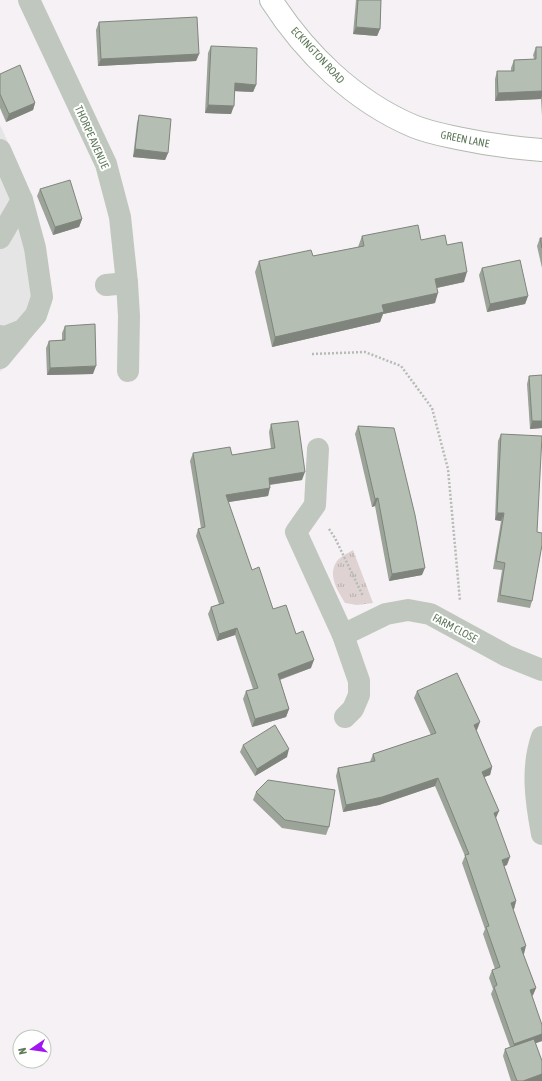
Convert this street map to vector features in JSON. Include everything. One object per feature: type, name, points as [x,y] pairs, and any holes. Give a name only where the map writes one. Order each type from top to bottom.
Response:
[{"type":"main road","name":"ECKINGTON ROAD","points":[[271,0],[304,43],[334,76],[359,95],[391,115]]},
{"type":"main road","name":"GREEN LANE","points":[[391,115],[414,126],[439,134],[485,144],[542,150]]},
{"type":"street","name":"THORPE AVENUE","points":[[29,0],[106,164],[120,217],[129,316],[128,371]]},
{"type":"street","points":[[0,150],[22,200],[35,248],[42,297],[36,315],[0,358]]},
{"type":"street","points":[[0,238],[9,225],[22,200]]},
{"type":"street","points":[[106,285],[127,283]]},
{"type":"street","points":[[0,336],[5,337],[23,330]]},
{"type":"street","points":[[318,449],[315,506],[296,532],[343,635],[359,681],[359,695],[353,709],[345,718]]},
{"type":"street","name":"FARM CLOSE","points":[[343,635],[386,614],[408,610],[430,614],[507,656],[542,670]]},
{"type":"street","points":[[542,737],[539,746],[535,776],[537,808],[542,834]]},
{"type":"path","points":[[312,354],[365,352],[401,366],[432,408],[448,469],[463,632]]},
{"type":"path","points":[[315,506],[335,538],[374,620]]},
{"type":"shaded area","points":[[0,125],[27,184],[51,288],[27,344],[0,372]]},
{"type":"green space","points":[[353,550],[373,603],[357,605],[345,603],[335,583],[333,577],[334,566],[337,561]]},
{"type":"building","points":[[358,0],[381,0],[380,29],[356,27]]},
{"type":"building","points":[[197,17],[199,54],[101,59],[99,22]]},
{"type":"building","points":[[211,46],[257,48],[256,85],[235,83],[234,106],[208,105]]},
{"type":"building","points":[[536,47],[542,47],[542,91],[498,93],[497,71],[514,71],[514,60],[536,59]]},
{"type":"building","points":[[20,65],[35,103],[9,114],[0,94],[0,74]]},
{"type":"building","points":[[139,115],[171,119],[168,153],[135,149]]},
{"type":"building","points":[[70,180],[82,219],[55,227],[40,189]]},
{"type":"building","points":[[418,225],[421,240],[445,235],[447,245],[462,242],[467,272],[435,279],[438,293],[382,305],[384,312],[275,337],[259,261],[311,250],[313,256],[364,246],[362,236]]},
{"type":"building","points":[[520,260],[528,296],[490,304],[482,268]]},
{"type":"building","points":[[95,324],[96,366],[50,368],[49,341],[65,340],[65,326]]},
{"type":"building","points":[[542,375],[542,421],[532,421],[529,376]]},
{"type":"building","points":[[298,421],[305,472],[269,478],[270,488],[226,495],[252,570],[259,567],[273,609],[286,605],[296,634],[303,631],[314,660],[278,674],[289,709],[255,719],[246,691],[258,688],[237,628],[219,634],[211,607],[224,603],[198,529],[205,527],[193,453],[230,447],[232,455],[275,448],[271,424]]},
{"type":"building","points":[[358,426],[394,428],[415,515],[425,568],[392,574],[378,498],[375,499]]},
{"type":"building","points":[[501,434],[542,436],[537,532],[542,533],[542,545],[532,601],[500,595],[505,563],[496,561],[504,513],[497,513]]},
{"type":"building","points":[[457,673],[480,722],[474,725],[492,767],[482,772],[499,811],[494,813],[510,857],[502,860],[516,901],[511,903],[526,946],[521,948],[536,988],[530,990],[542,1025],[542,1034],[514,1044],[494,987],[497,985],[492,970],[500,967],[486,927],[489,926],[465,855],[469,854],[438,778],[382,797],[346,805],[338,768],[375,761],[373,754],[436,733],[417,691]]},
{"type":"building","points":[[275,725],[289,749],[257,769],[243,745]]},
{"type":"building","points":[[268,780],[335,790],[329,827],[285,820],[256,792]]},
{"type":"building","points":[[534,1039],[542,1061],[542,1074],[523,1081],[517,1081],[505,1049]]}]
